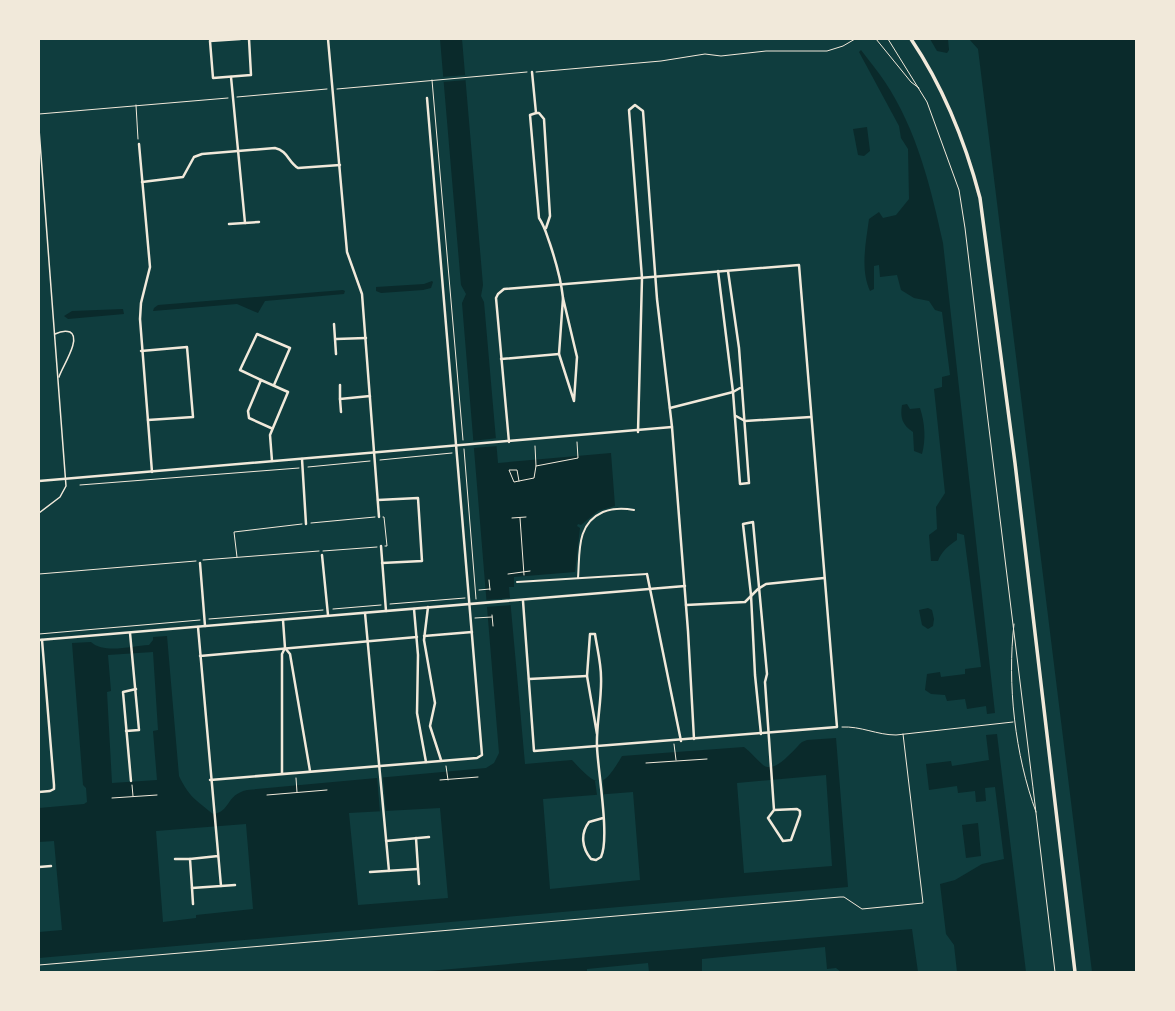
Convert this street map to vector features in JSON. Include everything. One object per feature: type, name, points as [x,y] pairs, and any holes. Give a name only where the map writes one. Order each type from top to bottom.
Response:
[{"type":"main road","points":[[911,39],[941,89],[954,118],[972,166],[980,198],[1013,448],[1075,972]]},
{"type":"street","points":[[240,39],[210,41],[213,78],[251,75],[249,39]]},
{"type":"street","points":[[328,39],[334,89],[347,252],[362,294],[379,517]]},
{"type":"street","points":[[532,72],[536,113]]},
{"type":"street","points":[[231,77],[245,223]]},
{"type":"street","points":[[210,780],[477,758],[482,755],[427,98]]},
{"type":"street","points":[[638,432],[642,278],[628,110],[635,105],[643,111],[656,276],[672,428],[685,586],[694,739]]},
{"type":"street","points":[[546,229],[550,216],[544,118],[540,113],[536,113],[530,115],[539,218],[546,229],[557,264],[563,298],[577,357],[574,401],[559,354],[563,298]]},
{"type":"street","points":[[139,144],[150,267],[141,303],[142,351],[152,472]]},
{"type":"street","points":[[142,182],[183,177],[194,157],[198,155],[238,151],[281,150],[298,168],[340,165]]},
{"type":"street","points":[[229,224],[259,222]]},
{"type":"street","points":[[509,442],[496,298],[504,289],[799,265],[837,727],[768,734],[534,751],[523,600]]},
{"type":"street","points":[[718,271],[733,392],[740,484],[749,483],[745,421],[740,388],[739,348],[728,271]]},
{"type":"street","points":[[334,324],[336,354]]},
{"type":"street","points":[[272,461],[270,435],[271,428],[288,392],[240,370],[256,334],[290,348],[274,385]]},
{"type":"street","points":[[336,339],[366,338]]},
{"type":"street","points":[[142,351],[188,347],[192,417],[148,420]]},
{"type":"street","points":[[501,359],[559,354]]},
{"type":"street","points":[[261,380],[248,411],[249,418],[271,428]]},
{"type":"street","points":[[340,385],[341,412]]},
{"type":"street","points":[[670,408],[733,392],[740,388]]},
{"type":"street","points":[[340,399],[370,396]]},
{"type":"street","points":[[735,416],[745,421],[811,417]]},
{"type":"street","points":[[39,481],[672,428]]},
{"type":"street","points":[[302,459],[306,524]]},
{"type":"street","points":[[378,500],[418,498],[420,529],[422,561],[382,563]]},
{"type":"street","points":[[578,578],[582,537],[587,523],[595,516],[609,509],[627,508],[634,510]]},
{"type":"street","points":[[760,734],[751,595],[743,524],[753,522],[767,674],[765,682],[774,810],[768,818],[783,841],[786,842],[791,840],[800,811],[797,809],[774,810]]},
{"type":"street","points":[[380,546],[386,611]]},
{"type":"street","points":[[322,555],[328,616]]},
{"type":"street","points":[[200,563],[205,626]]},
{"type":"street","points":[[517,582],[647,574],[681,740]]},
{"type":"street","points":[[686,605],[745,602],[758,589],[766,584],[824,578]]},
{"type":"street","points":[[39,792],[54,789],[40,640],[685,586]]},
{"type":"street","points":[[428,607],[424,636],[435,703],[430,726],[441,760]]},
{"type":"street","points":[[414,608],[417,637],[417,713],[426,762]]},
{"type":"street","points":[[365,613],[389,871]]},
{"type":"street","points":[[282,774],[282,654],[285,648],[283,620]]},
{"type":"street","points":[[198,627],[210,780],[215,813],[221,886]]},
{"type":"street","points":[[424,636],[472,632]]},
{"type":"street","points":[[126,731],[140,730],[130,633]]},
{"type":"street","points":[[597,734],[587,676],[590,634],[594,634],[601,677],[597,747],[600,795],[603,818],[605,842],[603,852],[600,857],[596,860],[591,859],[584,849],[584,831],[589,822],[603,818]]},
{"type":"street","points":[[200,656],[368,640],[417,637]]},
{"type":"street","points":[[285,648],[290,654],[310,772]]},
{"type":"street","points":[[529,679],[587,676]]},
{"type":"street","points":[[131,781],[123,692],[136,689]]},
{"type":"street","points":[[386,841],[429,837]]},
{"type":"street","points":[[416,838],[419,884]]},
{"type":"street","points":[[175,859],[218,856]]},
{"type":"street","points":[[190,859],[193,904]]},
{"type":"street","points":[[39,868],[51,866]]},
{"type":"street","points":[[370,872],[418,868]]},
{"type":"street","points":[[192,888],[235,885]]},
{"type":"lane","points":[[39,129],[66,479],[64,491],[60,497],[39,513]]},
{"type":"lane","points":[[55,334],[67,331],[73,334],[76,338],[59,379]]},
{"type":"path","points":[[39,114],[661,61],[705,54],[721,56],[748,52],[827,51],[843,46],[855,39]]},
{"type":"path","points":[[876,39],[911,82],[920,88]]},
{"type":"path","points":[[888,39],[920,88],[936,124],[959,190],[1014,622],[1024,722],[1037,814],[1055,972]]},
{"type":"path","points":[[39,634],[476,597],[432,80]]},
{"type":"path","points":[[136,105],[139,144]]},
{"type":"path","points":[[536,466],[578,458],[577,442]]},
{"type":"path","points":[[519,481],[517,470],[509,470],[514,482],[519,481],[534,478],[536,466],[535,446]]},
{"type":"path","points":[[80,485],[302,468],[457,453]]},
{"type":"path","points":[[39,574],[387,546],[384,517],[234,532],[237,557]]},
{"type":"path","points":[[512,518],[526,517]]},
{"type":"path","points":[[520,518],[524,575]]},
{"type":"path","points":[[508,574],[530,571]]},
{"type":"path","points":[[479,590],[490,590],[489,580]]},
{"type":"path","points":[[492,615],[493,626]]},
{"type":"path","points":[[475,618],[492,617]]},
{"type":"path","points":[[1014,622],[1011,665],[1014,722],[1024,776],[1037,814]]},
{"type":"path","points":[[837,727],[853,727],[890,735],[1014,722]]},
{"type":"path","points":[[39,965],[840,897],[848,899],[862,909],[923,903],[903,734]]},
{"type":"path","points":[[674,744],[676,761]]},
{"type":"path","points":[[646,763],[707,759]]},
{"type":"path","points":[[446,766],[448,780]]},
{"type":"path","points":[[296,778],[297,793]]},
{"type":"path","points":[[440,780],[478,778]]},
{"type":"path","points":[[131,781],[133,796]]},
{"type":"path","points":[[267,795],[327,790]]},
{"type":"path","points":[[112,798],[157,794]]},
{"type":"water","points":[[440,39],[462,39],[483,285],[481,296],[484,302],[498,463],[611,453],[615,506],[598,511],[581,525],[578,524],[577,526],[580,528],[575,572],[514,577],[514,587],[509,587],[525,764],[572,760],[588,776],[599,781],[604,780],[609,775],[622,756],[744,747],[762,764],[767,767],[772,767],[789,756],[802,742],[807,740],[836,738],[848,887],[39,958],[39,932],[62,930],[54,841],[39,842],[39,808],[84,804],[87,802],[86,788],[83,785],[72,643],[91,642],[103,648],[118,648],[149,645],[153,640],[153,637],[167,636],[179,776],[190,794],[213,814],[219,813],[226,807],[231,799],[240,792],[247,790],[486,768],[494,763],[499,753],[462,303],[466,294],[461,285]],"holes":[[[153,652],[158,730],[153,731],[157,780],[112,783],[107,692],[111,691],[108,655]],[[826,775],[832,866],[744,873],[737,783]],[[633,792],[640,880],[550,889],[543,799]],[[440,808],[448,898],[358,905],[349,813]],[[246,824],[253,909],[196,915],[196,918],[163,922],[156,831]]]},
{"type":"water","points":[[930,39],[948,39],[949,50],[947,53],[937,51]]},
{"type":"water","points":[[969,39],[1136,39],[1136,972],[1092,972],[978,49]]},
{"type":"water","points":[[861,50],[885,82],[906,120],[922,160],[943,243],[995,713],[987,714],[986,706],[967,709],[965,699],[947,701],[945,695],[931,694],[925,690],[927,674],[940,672],[941,677],[965,674],[965,669],[981,667],[964,535],[957,533],[957,540],[946,549],[938,561],[931,561],[929,535],[937,529],[936,507],[945,493],[934,389],[942,387],[942,377],[950,375],[942,312],[935,310],[929,301],[914,298],[901,290],[897,275],[880,277],[879,265],[874,266],[874,289],[870,291],[865,274],[865,246],[869,219],[879,212],[883,218],[896,215],[909,199],[908,149],[901,138],[899,126],[859,52]]},
{"type":"water","points":[[867,127],[870,151],[864,156],[858,155],[853,129]]},
{"type":"water","points":[[432,281],[431,288],[423,290],[381,293],[376,291],[376,287],[424,284]]},
{"type":"water","points":[[345,291],[344,294],[265,301],[258,313],[237,304],[153,311],[158,305]]},
{"type":"water","points":[[123,309],[124,314],[68,319],[64,316],[72,311]]},
{"type":"water","points":[[907,404],[910,409],[920,408],[924,431],[922,454],[914,451],[913,432],[904,424],[901,413],[902,405]]},
{"type":"water","points":[[928,608],[932,610],[934,619],[933,626],[928,629],[922,625],[919,610]]},
{"type":"water","points":[[997,734],[1026,972],[957,972],[954,945],[946,934],[940,884],[955,880],[982,864],[1004,859],[995,787],[985,788],[986,801],[976,802],[975,791],[958,793],[957,786],[929,790],[926,764],[951,761],[952,766],[989,760],[986,735]]},
{"type":"water","points":[[978,823],[981,856],[966,858],[962,825]]},
{"type":"water","points":[[912,929],[918,972],[841,972],[836,968],[827,969],[825,947],[702,959],[702,972],[649,972],[648,963],[587,969],[587,972],[417,972]]},
{"type":"pier","points":[[467,75],[467,80],[442,82],[441,77]]},
{"type":"pier","points":[[498,438],[499,446],[472,448],[472,441]]},
{"type":"pier","points":[[511,598],[512,605],[485,607],[485,600]]},
{"type":"pier","points":[[377,776],[383,776],[386,813],[380,813]]},
{"type":"pier","points":[[603,780],[604,795],[597,795],[595,781]]}]
